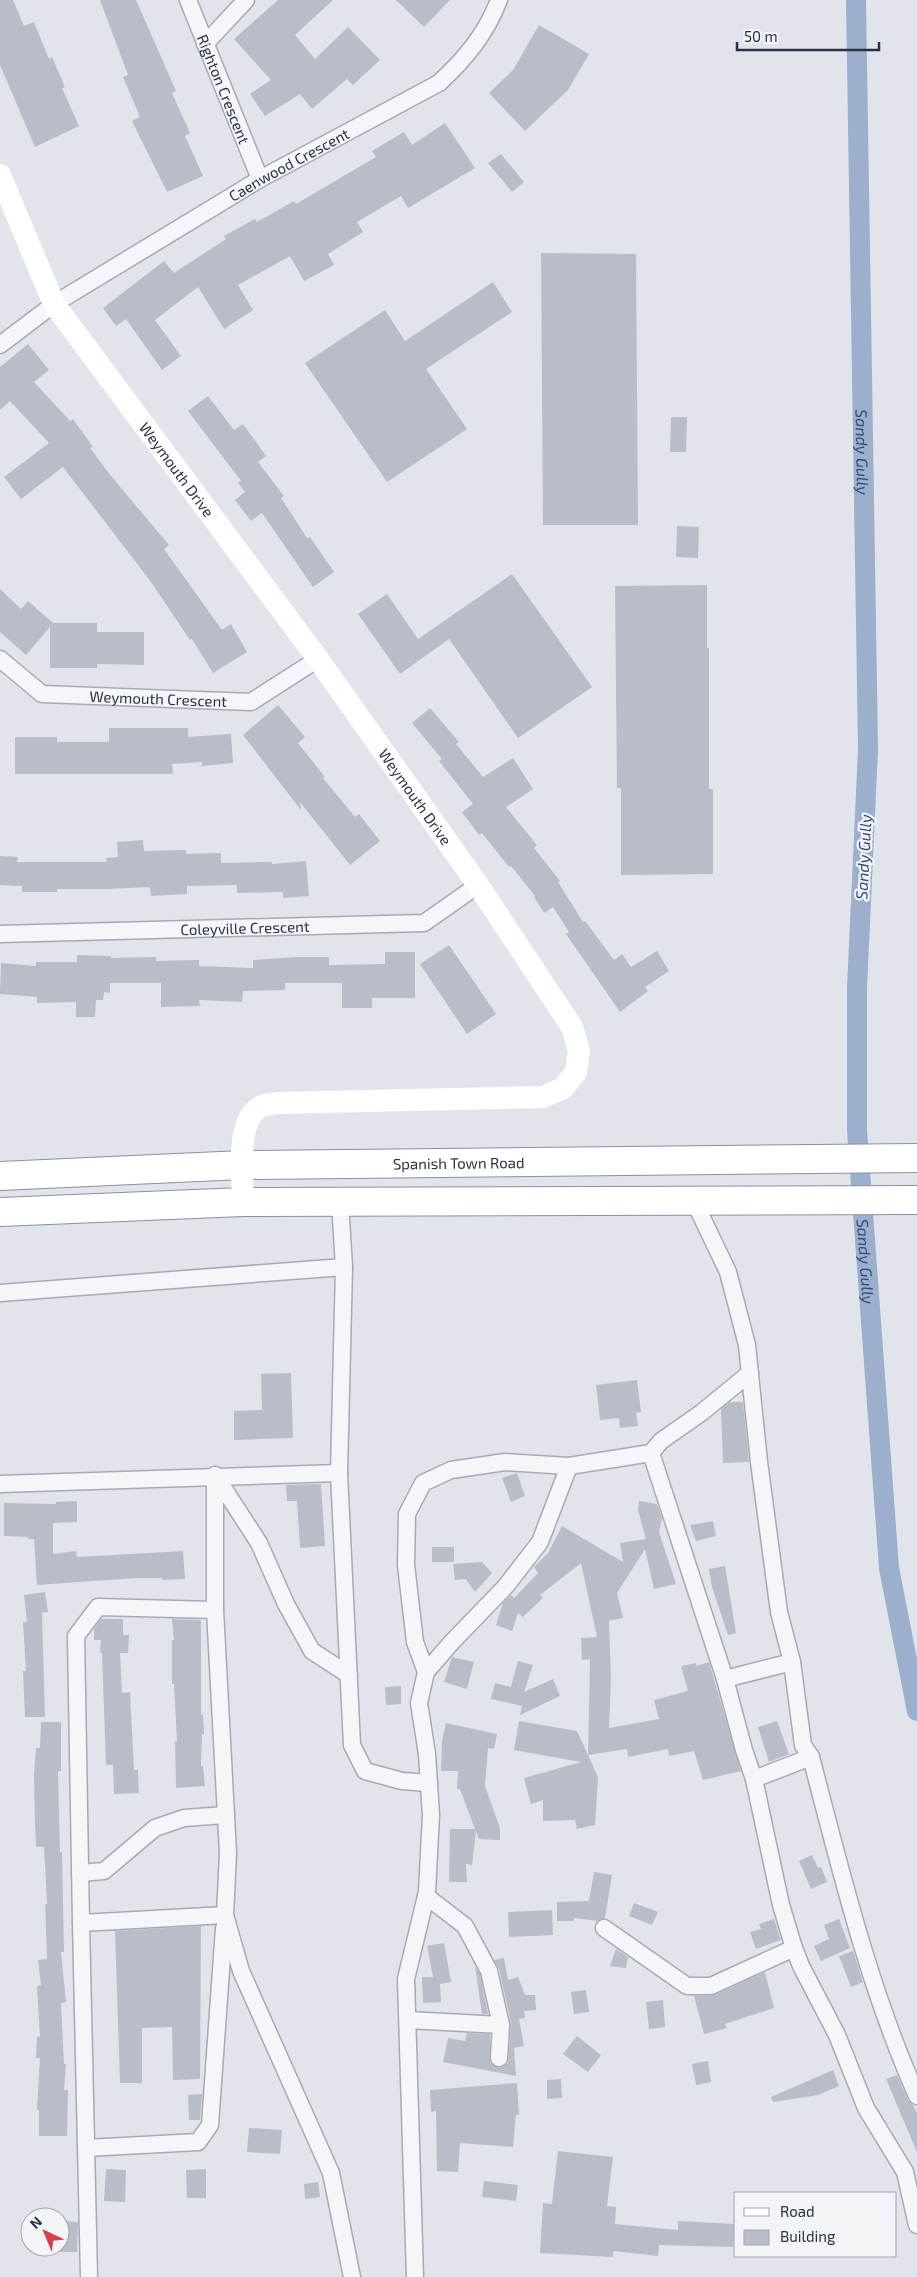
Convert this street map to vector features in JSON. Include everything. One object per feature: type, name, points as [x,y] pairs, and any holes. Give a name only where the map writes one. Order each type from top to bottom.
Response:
[{"type":"highway","name":"Spanish Town Road","points":[[0,1176],[243,1165],[917,1158]]},
{"type":"highway","points":[[0,1212],[243,1202],[917,1200]]},
{"type":"street","name":"Righton Crescent","points":[[188,0],[260,179]]},
{"type":"street","points":[[205,44],[246,0]]},
{"type":"street","name":"Caenwood Crescent","points":[[0,345],[54,304],[260,179],[439,83],[460,63],[478,41],[493,16],[499,0]]},
{"type":"street","name":"Weymouth Drive","points":[[0,175],[54,304],[318,659],[478,885],[572,1027],[579,1051],[576,1072],[563,1088],[543,1096],[279,1103],[260,1107],[247,1122],[242,1141],[243,1202]]},
{"type":"street","name":"Weymouth Crescent","points":[[0,659],[42,694],[251,702],[318,659]]},
{"type":"street","name":"Coleyville Crescent","points":[[0,934],[424,923],[478,885]]},
{"type":"street","points":[[694,1201],[728,1272],[747,1344],[759,1462],[779,1612],[792,1662],[804,1745],[811,1758],[855,1923],[897,2050],[917,2096]]},
{"type":"street","points":[[340,1202],[344,1267],[339,1473],[352,1744],[365,1771],[402,1781],[429,1784]]},
{"type":"street","points":[[0,1293],[344,1267]]},
{"type":"street","points":[[426,1672],[415,1642],[406,1565],[408,1514],[422,1483],[450,1470],[506,1462],[569,1466],[651,1452],[661,1441],[701,1413],[750,1373]]},
{"type":"street","points":[[651,1452],[725,1679],[744,1750],[754,1779],[781,1905],[794,1948],[801,1966],[837,2035],[866,2108],[905,2172],[917,2226]]},
{"type":"street","points":[[415,2277],[406,1978],[426,1896],[431,1815],[419,1703],[426,1672],[506,1586],[540,1542],[569,1466]]},
{"type":"street","points":[[0,1484],[215,1475],[339,1473]]},
{"type":"street","points":[[86,2148],[198,2142],[210,2125],[228,1853],[215,1610],[215,1475]]},
{"type":"street","points":[[215,1475],[259,1543],[286,1604],[312,1651],[349,1675]]},
{"type":"street","points":[[89,2277],[76,1636],[98,1607],[215,1610]]},
{"type":"street","points":[[725,1679],[792,1662]]},
{"type":"street","points":[[754,1779],[811,1758]]},
{"type":"street","points":[[80,1873],[104,1871],[155,1828],[184,1818],[226,1816]]},
{"type":"street","points":[[426,1896],[466,1926],[489,1971],[501,2025],[499,2058]]},
{"type":"street","points":[[81,1923],[225,1916]]},
{"type":"street","points":[[225,1916],[241,1971],[331,2173],[352,2277]]},
{"type":"street","points":[[604,1928],[687,1986],[711,1986],[794,1948]]},
{"type":"street","points":[[408,2020],[501,2025]]},
{"type":"building","points":[[0,0],[13,0],[24,26],[34,22],[49,59],[52,57],[65,87],[62,88],[79,126],[35,147],[0,65]]},
{"type":"building","points":[[100,0],[136,0],[176,91],[172,93],[190,133],[185,136],[203,176],[167,192],[132,121],[140,117],[123,77],[128,75]]},
{"type":"building","points":[[278,0],[333,0],[295,35],[315,59],[348,27],[380,60],[353,85],[347,79],[312,109],[300,94],[265,116],[250,94],[271,80],[234,39]]},
{"type":"building","points":[[396,0],[450,0],[424,27]]},
{"type":"building","points":[[539,25],[589,54],[568,90],[525,131],[489,93],[513,70]]},
{"type":"building","points":[[445,123],[475,168],[408,208],[401,196],[357,222],[363,232],[328,254],[334,265],[304,281],[290,256],[238,285],[253,310],[224,329],[198,287],[155,320],[181,356],[162,370],[126,319],[116,326],[103,308],[164,261],[174,273],[226,239],[224,236],[255,219],[257,222],[294,201],[296,204],[376,157],[372,151],[404,132],[412,145]]},
{"type":"building","points":[[501,154],[524,182],[512,192],[488,163]]},
{"type":"building","points":[[541,253],[636,254],[638,525],[543,525]]},
{"type":"building","points":[[493,282],[512,312],[426,369],[467,429],[387,482],[305,363],[385,310],[405,341]]},
{"type":"building","points":[[28,344],[49,370],[34,382],[70,421],[73,419],[93,447],[90,448],[111,476],[169,545],[164,549],[222,630],[231,624],[247,652],[213,673],[192,639],[190,640],[151,582],[63,467],[21,499],[4,477],[49,443],[10,401],[0,410],[0,367]]},
{"type":"building","points":[[208,396],[234,430],[243,424],[266,456],[258,462],[284,496],[281,498],[307,538],[310,537],[334,572],[313,587],[262,513],[251,521],[235,500],[245,492],[238,483],[241,481],[188,411]]},
{"type":"building","points":[[671,417],[687,417],[686,452],[670,452]]},
{"type":"building","points":[[677,526],[699,527],[698,558],[676,557]]},
{"type":"building","points":[[512,574],[592,687],[518,738],[449,639],[400,674],[358,614],[387,594],[418,639]]},
{"type":"building","points":[[707,585],[709,789],[713,789],[713,874],[621,875],[621,788],[617,788],[615,586]]},
{"type":"building","points":[[0,589],[21,609],[28,601],[53,623],[97,623],[97,632],[144,632],[144,665],[97,664],[97,668],[50,668],[50,627],[26,655],[0,632]]},
{"type":"building","points":[[278,705],[305,737],[298,743],[325,777],[323,778],[355,817],[359,814],[380,841],[350,865],[300,802],[301,810],[243,735]]},
{"type":"building","points":[[430,708],[459,742],[456,744],[483,777],[513,758],[533,789],[506,807],[537,845],[534,848],[560,881],[558,882],[583,922],[585,921],[614,960],[622,954],[631,967],[657,951],[669,971],[645,987],[648,991],[620,1012],[566,934],[569,932],[553,907],[544,913],[535,896],[511,866],[509,867],[482,833],[479,835],[462,812],[473,804],[439,761],[442,759],[412,723]]},
{"type":"building","points":[[109,728],[188,728],[188,737],[231,734],[233,763],[202,766],[202,762],[172,764],[173,774],[15,774],[15,737],[57,737],[57,742],[109,742]]},
{"type":"building","points":[[143,840],[144,851],[186,850],[186,854],[221,853],[221,863],[272,862],[272,864],[306,861],[309,896],[283,898],[283,892],[237,893],[237,885],[187,886],[187,894],[151,896],[150,887],[57,889],[57,892],[22,892],[22,886],[0,885],[0,856],[18,857],[17,862],[107,862],[106,858],[118,857],[117,842]]},
{"type":"building","points":[[449,945],[496,1014],[467,1034],[420,964]]},
{"type":"building","points":[[385,952],[415,952],[415,998],[372,998],[372,1008],[342,1008],[342,983],[285,983],[285,990],[243,991],[242,1002],[199,1000],[200,1006],[161,1007],[161,983],[110,983],[110,993],[104,992],[103,1000],[96,1000],[95,1017],[76,1017],[76,1002],[37,1003],[37,997],[0,994],[1,963],[36,966],[36,962],[77,962],[77,955],[111,956],[111,958],[156,957],[156,961],[199,960],[199,966],[253,968],[253,960],[296,957],[329,957],[329,965],[385,964]]},
{"type":"building","points":[[291,1373],[293,1438],[234,1440],[234,1411],[262,1410],[261,1374]]},
{"type":"building","points":[[637,1380],[641,1412],[636,1413],[638,1426],[620,1428],[619,1418],[600,1420],[596,1385]]},
{"type":"building","points":[[730,1402],[743,1402],[749,1462],[723,1463],[721,1409]]},
{"type":"building","points":[[517,1473],[525,1496],[511,1502],[502,1478]]},
{"type":"building","points":[[321,1484],[325,1546],[300,1548],[297,1501],[287,1501],[286,1485]]},
{"type":"building","points":[[77,1501],[77,1522],[53,1523],[53,1554],[76,1551],[77,1557],[183,1551],[185,1579],[137,1578],[37,1585],[34,1539],[4,1536],[4,1503],[56,1504],[56,1502]]},
{"type":"building","points":[[639,1501],[657,1504],[662,1518],[659,1532],[676,1584],[654,1589],[645,1549],[617,1593],[623,1618],[609,1621],[611,1680],[609,1728],[659,1719],[654,1700],[688,1691],[681,1666],[696,1663],[697,1666],[709,1662],[741,1771],[703,1780],[694,1751],[669,1756],[668,1749],[628,1757],[627,1749],[588,1755],[590,1659],[582,1660],[581,1638],[597,1637],[581,1563],[540,1595],[543,1598],[523,1617],[518,1613],[512,1631],[496,1625],[503,1603],[511,1595],[514,1598],[538,1573],[534,1567],[548,1553],[562,1526],[623,1562],[620,1543],[646,1539],[638,1510]]},
{"type":"building","points":[[713,1521],[716,1536],[696,1541],[690,1525]]},
{"type":"building","points":[[432,1547],[454,1547],[454,1562],[432,1562]]},
{"type":"building","points":[[482,1562],[492,1573],[475,1592],[466,1579],[455,1580],[453,1564]]},
{"type":"building","points":[[725,1566],[736,1633],[728,1635],[712,1587],[709,1569]]},
{"type":"building","points":[[45,1592],[48,1612],[42,1613],[45,1717],[25,1717],[23,1671],[26,1671],[23,1622],[27,1622],[24,1595]]},
{"type":"building","points":[[101,1619],[123,1619],[123,1635],[129,1635],[128,1653],[120,1653],[122,1693],[130,1692],[134,1770],[138,1770],[139,1793],[114,1794],[113,1765],[106,1765],[102,1653],[100,1653],[101,1640],[94,1640],[94,1629]]},
{"type":"building","points":[[172,1619],[201,1620],[201,1715],[203,1715],[204,1734],[202,1734],[201,1766],[203,1766],[205,1786],[176,1788],[175,1741],[177,1741],[174,1684],[172,1684],[172,1640],[174,1640]]},
{"type":"building","points":[[452,1657],[474,1662],[467,1689],[444,1682]]},
{"type":"building","points":[[518,1661],[533,1665],[524,1692],[553,1679],[560,1696],[520,1715],[522,1706],[491,1699],[495,1683],[511,1687]]},
{"type":"building","points":[[401,1686],[401,1704],[386,1705],[385,1687]]},
{"type":"building","points":[[519,1721],[577,1731],[598,1777],[595,1825],[577,1829],[575,1820],[543,1821],[543,1800],[531,1804],[524,1778],[581,1762],[514,1750]]},
{"type":"building","points":[[777,1721],[789,1754],[769,1762],[758,1727]]},
{"type":"building","points":[[41,1722],[61,1722],[61,1771],[58,1771],[64,1952],[61,1952],[66,2002],[61,2003],[64,2064],[66,2064],[64,2090],[68,2090],[67,2136],[39,2136],[39,2110],[37,2110],[40,2058],[36,2058],[37,2037],[40,2037],[37,1986],[41,1985],[38,1960],[47,1959],[44,1847],[36,1847],[35,1823],[34,1775],[36,1748],[40,1748]]},
{"type":"building","points":[[446,1723],[497,1734],[494,1749],[488,1748],[485,1786],[500,1828],[500,1840],[479,1839],[476,1831],[472,1865],[466,1864],[467,1882],[449,1882],[450,1829],[475,1829],[460,1789],[457,1789],[458,1771],[441,1771],[442,1741]]},
{"type":"building","points":[[812,1855],[818,1868],[821,1867],[827,1882],[811,1889],[799,1861]]},
{"type":"building","points":[[594,1872],[612,1875],[605,1918],[598,1921],[574,1918],[574,1921],[557,1921],[557,1902],[589,1901]]},
{"type":"building","points":[[634,1903],[658,1912],[652,1925],[629,1916]]},
{"type":"building","points":[[552,1910],[553,1935],[509,1937],[508,1912]]},
{"type":"building","points":[[774,1919],[781,1940],[756,1949],[750,1932],[761,1929],[759,1924]]},
{"type":"building","points":[[839,1919],[850,1948],[821,1961],[814,1946],[829,1939],[824,1925]]},
{"type":"building","points":[[201,1926],[200,2079],[173,2080],[172,2027],[142,2028],[142,2083],[120,2083],[115,1931]]},
{"type":"building","points":[[444,1943],[451,1982],[440,1984],[441,2002],[423,2003],[422,1977],[433,1977],[427,1946]]},
{"type":"building","points":[[616,1949],[628,1957],[626,1968],[610,1966]]},
{"type":"building","points":[[853,1951],[863,1982],[851,1987],[839,1956]]},
{"type":"building","points":[[504,1958],[508,1980],[518,1977],[525,1995],[535,1995],[536,2010],[524,2011],[525,2018],[519,2019],[524,2046],[514,2048],[516,2076],[443,2062],[448,2038],[465,2041],[467,2033],[490,2034],[490,2063],[499,2068],[508,2063],[511,2023],[499,1969],[494,1960]]},
{"type":"building","points":[[475,1966],[480,1974],[488,2014],[482,2014]]},
{"type":"building","points":[[765,1972],[774,2008],[725,2024],[727,2028],[704,2034],[694,1996],[715,1995]]},
{"type":"building","points":[[586,1990],[589,2012],[574,2014],[571,1992]]},
{"type":"building","points":[[663,2000],[665,2027],[649,2029],[646,2002]]},
{"type":"building","points":[[577,2036],[601,2055],[588,2072],[563,2054]]},
{"type":"building","points":[[708,2061],[711,2082],[696,2085],[692,2064]]},
{"type":"building","points":[[833,2070],[839,2086],[818,2095],[773,2102],[771,2097]]},
{"type":"building","points":[[897,2075],[908,2100],[917,2113],[917,2152],[886,2079]]},
{"type":"building","points":[[561,2079],[562,2098],[547,2099],[547,2080]]},
{"type":"building","points":[[517,2083],[519,2115],[516,2114],[513,2147],[460,2143],[458,2172],[437,2171],[436,2111],[431,2112],[430,2090]]},
{"type":"building","points":[[202,2094],[200,2120],[189,2120],[188,2095]]},
{"type":"building","points":[[249,2128],[282,2130],[280,2154],[247,2152]]},
{"type":"building","points":[[558,2151],[613,2157],[607,2206],[616,2207],[615,2224],[678,2230],[678,2221],[734,2224],[733,2247],[659,2245],[658,2256],[613,2251],[613,2257],[540,2253],[543,2203],[552,2204]]},
{"type":"building","points":[[106,2169],[126,2170],[125,2202],[104,2201]]},
{"type":"building","points":[[206,2169],[206,2198],[187,2198],[186,2170]]},
{"type":"building","points":[[484,2181],[518,2185],[516,2201],[482,2197]]},
{"type":"building","points":[[318,2182],[320,2197],[305,2199],[304,2184]]},
{"type":"building","points":[[70,2222],[78,2222],[77,2252],[70,2252]]},
{"type":"waterway","name":"Sandy Gully","points":[[856,0],[868,749],[857,988],[857,1130],[889,1568],[917,1711]]}]
